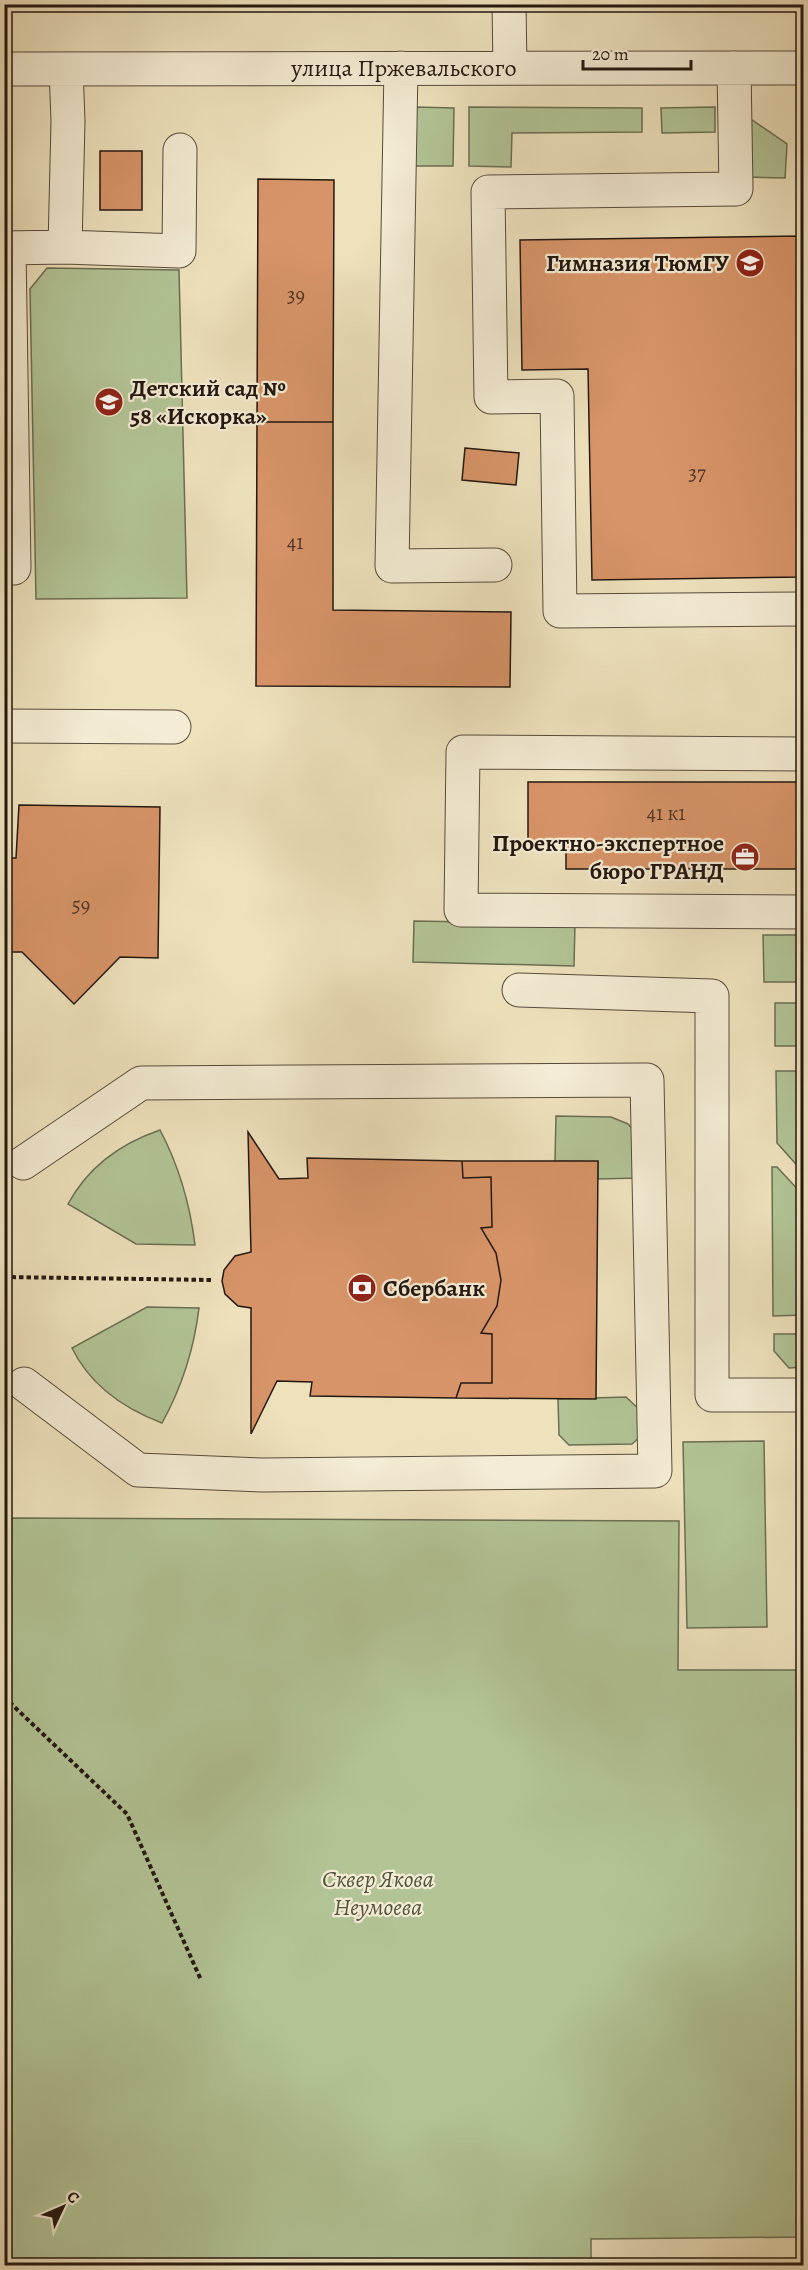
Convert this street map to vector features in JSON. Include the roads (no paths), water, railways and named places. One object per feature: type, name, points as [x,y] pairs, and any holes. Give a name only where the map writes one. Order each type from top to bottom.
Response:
[{"type":"street","points":[[509,6],[510,68]]},
{"type":"street","points":[[401,68],[392,566],[495,565]]},
{"type":"street","points":[[734,68],[736,189],[488,192],[491,397],[557,396],[560,611],[804,609]]},
{"type":"street","name":"улица Пржевальского","points":[[4,69],[804,68]]},
{"type":"street","points":[[66,69],[68,122],[66,247]]},
{"type":"street","points":[[4,568],[14,568],[7,248],[66,247],[179,251],[180,150]]},
{"type":"street","points":[[4,726],[174,727]]},
{"type":"street","points":[[804,754],[463,752],[461,910],[804,912]]},
{"type":"street","points":[[519,990],[712,996],[712,1395],[804,1395]]},
{"type":"street","points":[[23,1163],[141,1083],[647,1080],[654,1471],[263,1475],[138,1470],[24,1384]]},
{"type":"place","name":"Гимназия ТюмГУ","points":[[750,263]]},
{"type":"place","name":"Детский сад № 58 «Искорка»","points":[[109,402]]},
{"type":"place","name":"Проектно-экспертное бюро ГРАНД","points":[[745,857]]},
{"type":"place","name":"Сбербанк","points":[[362,1288]]},
{"type":"park label","name":"Сквер Якова Неумоева","points":[[378,1893]]}]
